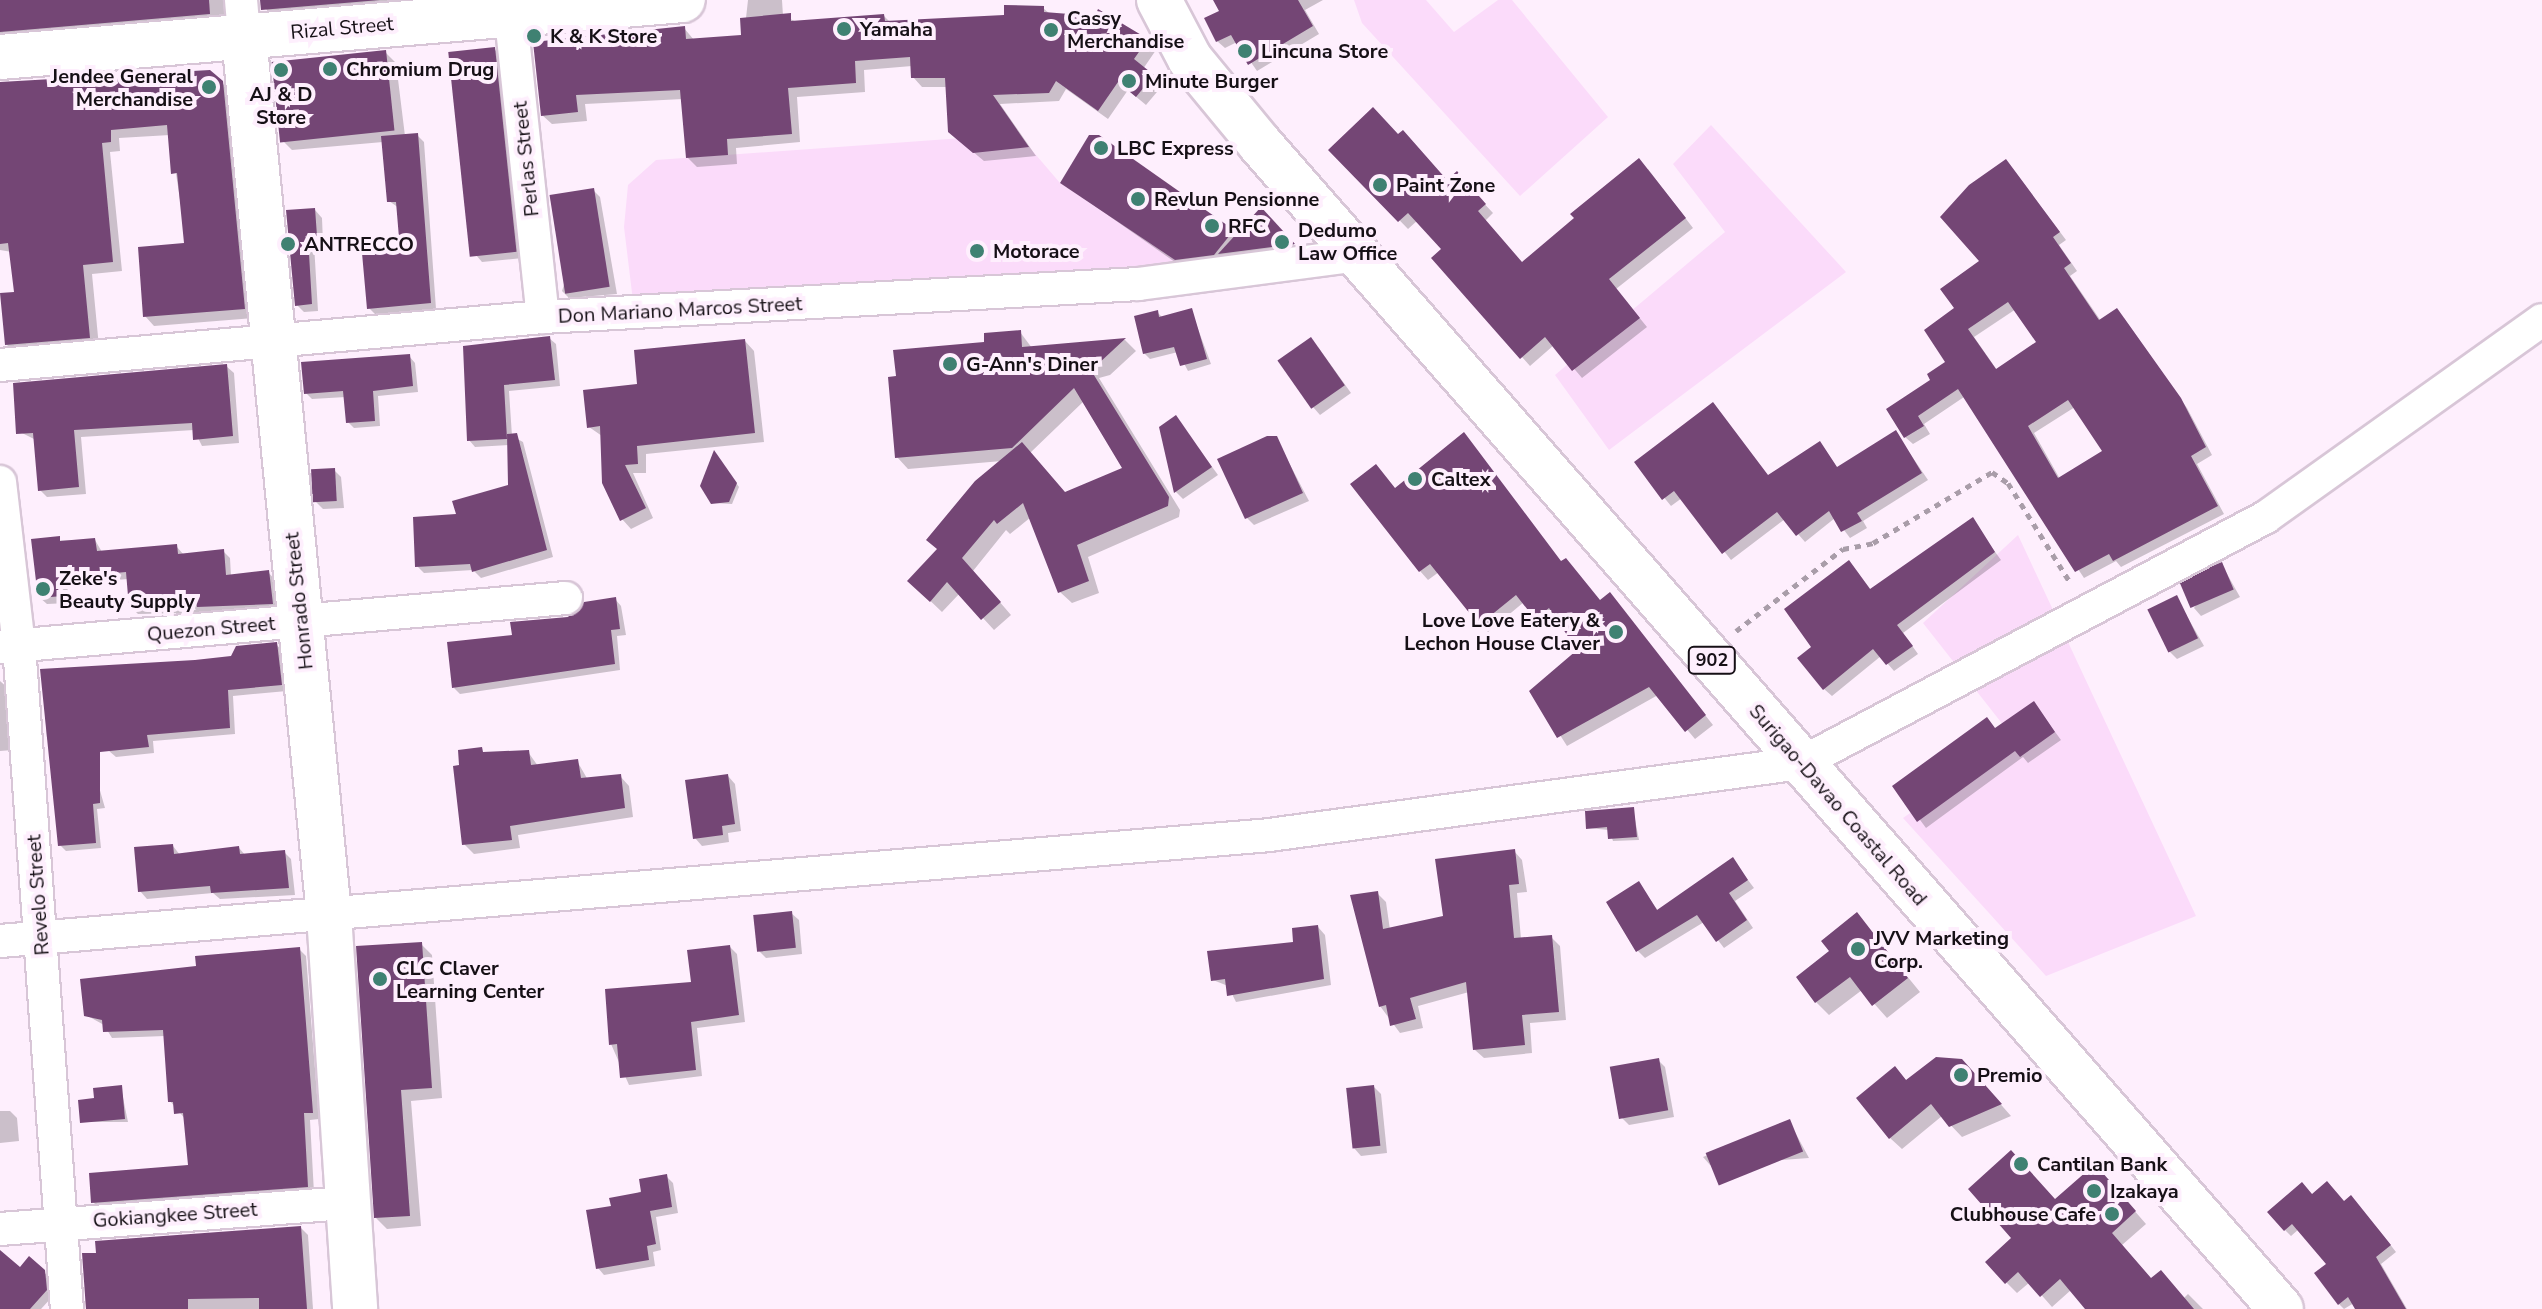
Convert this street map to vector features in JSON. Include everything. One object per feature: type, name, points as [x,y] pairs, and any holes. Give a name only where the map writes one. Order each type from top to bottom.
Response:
[{"type":"main road","name":"Rizal Street","points":[[0,57],[242,18],[683,0]]},
{"type":"main road","name":"Surigao-Davao Coastal Road","points":[[1159,0],[1207,81],[2281,1309]]},
{"type":"main road","name":"Honrado Street","points":[[242,18],[329,915],[355,1309]]},
{"type":"street","name":"Perlas Street","points":[[509,7],[543,317]]},
{"type":"street","name":"Don Mariano Marcos Street","points":[[0,365],[543,317],[1138,284],[1359,255]]},
{"type":"street","points":[[0,941],[1269,835],[1801,763],[2266,517],[2542,320]]},
{"type":"street","name":"Revelo Street","points":[[0,482],[9,646],[42,937],[67,1309]]},
{"type":"street","name":"Quezon Street","points":[[9,646],[566,598]]},
{"type":"street","name":"Gokiangkee Street","points":[[0,1229],[349,1203]]},
{"type":"path","points":[[1707,654],[1843,549],[1873,543],[1992,472],[2008,483],[2071,584]]},
{"type":"shaded area","points":[[1354,0],[1426,0],[1454,32],[1498,0],[1512,0],[1608,117],[1520,196],[1362,23]]},
{"type":"shaded area","points":[[1711,125],[1846,272],[1609,450],[1555,375],[1725,232],[1673,164]]},
{"type":"shaded area","points":[[1018,134],[1060,183],[1178,262],[1164,269],[633,301],[624,227],[628,185],[656,160]]},
{"type":"shaded area","points":[[2018,535],[2196,916],[2046,976],[1903,818],[2015,740],[1923,623]]},
{"type":"building","points":[[0,0],[209,0],[210,14],[0,32]]},
{"type":"building","points":[[260,0],[380,0],[261,10]]},
{"type":"building","points":[[1213,0],[1298,0],[1313,26],[1248,65],[1231,35],[1216,42],[1204,18],[1219,11]]},
{"type":"building","points":[[1004,5],[1044,6],[1044,12],[1095,16],[1098,9],[1148,39],[1134,59],[1154,75],[1136,97],[1118,82],[1098,111],[1056,81],[1049,93],[993,95],[1029,147],[973,153],[948,132],[945,78],[911,78],[910,57],[855,61],[856,83],[788,88],[792,134],[727,139],[728,155],[686,158],[680,90],[576,95],[578,112],[541,116],[533,42],[685,26],[686,39],[741,35],[740,18],[791,13],[791,21],[884,14],[885,21],[1004,15]]},
{"type":"building","points":[[495,47],[517,252],[470,257],[448,52]]},
{"type":"building","points":[[386,50],[394,131],[280,143],[272,62]]},
{"type":"building","points":[[210,70],[223,81],[245,309],[143,317],[138,247],[184,243],[177,173],[171,174],[167,125],[111,130],[111,142],[102,143],[113,262],[83,265],[90,338],[5,345],[0,293],[14,292],[8,243],[0,244],[0,82]]},
{"type":"building","points":[[1373,107],[1398,134],[1403,130],[1447,180],[1457,171],[1486,204],[1478,211],[1522,262],[1574,218],[1570,214],[1639,158],[1686,218],[1609,279],[1640,318],[1572,371],[1545,337],[1520,359],[1431,258],[1441,249],[1408,213],[1398,222],[1328,150]]},
{"type":"building","points":[[418,133],[431,303],[367,309],[362,253],[400,250],[396,202],[387,202],[381,136]]},
{"type":"building","points":[[1089,135],[1099,135],[1234,230],[1214,255],[1175,260],[1060,183]]},
{"type":"building","points":[[2006,159],[2060,232],[2053,237],[2071,263],[2064,268],[2099,320],[2117,308],[2181,398],[2206,447],[2191,456],[2218,506],[2113,561],[2109,554],[2075,572],[1958,389],[1918,416],[1924,426],[1904,438],[1886,409],[1930,380],[1927,374],[1945,362],[1924,330],[1954,308],[1940,289],[1979,261],[1940,217],[1969,185]],"holes":[[[2008,302],[2036,342],[1996,369],[1968,329]],[[2068,400],[2102,451],[2058,478],[2028,426]]]},
{"type":"building","points":[[594,188],[610,287],[565,294],[550,195]]},
{"type":"building","points":[[1261,207],[1295,244],[1218,254]]},
{"type":"building","points":[[315,208],[317,236],[308,237],[312,304],[295,306],[286,210]]},
{"type":"building","points":[[1192,308],[1207,359],[1180,366],[1174,347],[1143,354],[1134,316],[1158,310],[1159,317]]},
{"type":"building","points":[[1021,330],[1022,347],[1126,338],[1098,364],[1089,367],[1169,497],[1168,506],[1077,545],[1089,581],[1058,593],[1023,503],[997,524],[994,520],[962,558],[1001,602],[981,620],[947,582],[930,602],[907,581],[937,549],[926,540],[975,481],[1022,442],[1065,492],[1122,468],[1074,388],[1012,448],[895,458],[888,377],[896,376],[893,350],[984,342],[984,333]]},
{"type":"building","points":[[550,336],[555,380],[504,385],[507,439],[467,441],[463,346]]},
{"type":"building","points":[[1311,337],[1345,385],[1311,409],[1277,361]]},
{"type":"building","points":[[745,339],[755,433],[637,446],[638,464],[625,465],[646,508],[620,521],[602,483],[600,426],[587,428],[583,390],[637,384],[634,350]]},
{"type":"building","points":[[410,354],[413,386],[373,391],[375,421],[346,423],[343,391],[304,394],[301,362]]},
{"type":"building","points":[[227,364],[233,436],[193,440],[192,423],[74,430],[79,487],[38,491],[33,433],[16,434],[13,383]]},
{"type":"building","points":[[1713,402],[1768,475],[1820,441],[1837,467],[1896,430],[1922,473],[1857,513],[1862,521],[1841,532],[1829,511],[1796,536],[1777,512],[1722,554],[1674,491],[1662,500],[1634,462]]},
{"type":"building","points":[[1176,415],[1212,467],[1174,493],[1159,427]]},
{"type":"building","points":[[1464,432],[1561,561],[1566,558],[1600,600],[1610,592],[1706,715],[1685,732],[1649,687],[1557,738],[1529,691],[1577,650],[1549,608],[1535,619],[1516,595],[1479,625],[1430,564],[1419,572],[1350,484],[1376,464],[1395,488]]},
{"type":"building","points":[[517,433],[547,550],[472,572],[470,564],[415,567],[413,517],[456,514],[452,501],[508,485],[507,434]]},
{"type":"building","points":[[1267,436],[1277,436],[1303,493],[1245,519],[1217,459]]},
{"type":"building","points":[[714,450],[737,483],[729,502],[711,504],[700,486]]},
{"type":"building","points":[[335,468],[337,501],[313,502],[311,469]]},
{"type":"building","points":[[1973,517],[1995,552],[1897,625],[1913,646],[1886,665],[1873,649],[1823,690],[1797,658],[1811,647],[1784,609],[1849,560],[1870,589]]},
{"type":"building","points":[[60,536],[60,541],[95,538],[97,551],[177,544],[178,554],[224,549],[226,575],[269,570],[273,604],[197,607],[196,602],[129,608],[126,572],[61,578],[63,596],[38,598],[31,539]]},
{"type":"building","points":[[2222,562],[2234,590],[2190,608],[2179,580]]},
{"type":"building","points":[[2177,595],[2198,638],[2168,653],[2147,609]]},
{"type":"building","points":[[616,597],[620,629],[611,630],[615,664],[452,688],[447,642],[512,635],[510,622],[568,617],[584,602]]},
{"type":"building","points":[[277,642],[282,685],[228,690],[230,728],[147,735],[149,747],[100,752],[100,803],[93,804],[96,843],[58,846],[40,669],[231,656],[236,646]]},
{"type":"building","points":[[2034,701],[2055,732],[2020,757],[2015,751],[1917,822],[1892,786],[1987,717],[1995,728]]},
{"type":"building","points":[[482,747],[483,752],[529,750],[531,765],[578,759],[581,778],[621,774],[625,808],[510,826],[512,840],[462,845],[453,766],[459,765],[458,750]]},
{"type":"building","points":[[728,774],[735,824],[722,826],[723,835],[693,839],[685,780]]},
{"type":"building","points":[[1634,807],[1637,837],[1608,839],[1607,827],[1586,829],[1585,811]]},
{"type":"building","points":[[173,844],[174,854],[239,846],[240,854],[285,850],[289,888],[211,893],[210,886],[138,892],[134,847]]},
{"type":"building","points":[[1515,849],[1519,884],[1509,885],[1514,938],[1552,935],[1559,1012],[1522,1015],[1525,1045],[1473,1050],[1466,982],[1410,998],[1416,1019],[1390,1026],[1386,1005],[1379,1007],[1350,895],[1378,891],[1383,929],[1443,916],[1435,859]]},
{"type":"building","points":[[1733,857],[1748,880],[1729,893],[1747,920],[1716,942],[1697,915],[1636,952],[1606,902],[1639,881],[1657,910]]},
{"type":"building","points":[[792,911],[796,948],[757,952],[753,915]]},
{"type":"building","points":[[1857,912],[1908,978],[1872,1006],[1850,977],[1815,1003],[1796,977],[1829,951],[1821,941]]},
{"type":"building","points":[[1318,925],[1324,979],[1227,996],[1225,979],[1211,981],[1207,951],[1293,942],[1292,928]]},
{"type":"building","points":[[422,942],[432,1088],[401,1090],[410,1216],[374,1218],[356,946]]},
{"type":"building","points":[[730,945],[739,1015],[691,1022],[696,1070],[620,1078],[617,1044],[609,1045],[605,989],[691,982],[687,950]]},
{"type":"building","points":[[300,947],[313,1113],[304,1113],[308,1187],[91,1203],[89,1173],[188,1165],[183,1113],[174,1114],[173,1102],[168,1102],[163,1030],[103,1032],[102,1020],[84,1016],[80,979],[196,966],[195,956]]},
{"type":"building","points":[[1936,1057],[1962,1059],[2002,1104],[1949,1127],[1931,1104],[1889,1139],[1856,1098],[1895,1066],[1906,1080]]},
{"type":"building","points":[[1659,1058],[1668,1110],[1619,1119],[1610,1067]]},
{"type":"building","points":[[122,1085],[125,1119],[80,1123],[78,1100],[94,1098],[93,1088]]},
{"type":"building","points":[[1374,1085],[1380,1146],[1353,1149],[1346,1088]]},
{"type":"building","points":[[1790,1119],[1803,1151],[1719,1186],[1706,1153]]},
{"type":"building","points":[[2011,1150],[2055,1199],[2095,1164],[2136,1211],[2112,1233],[2151,1278],[2161,1270],[2194,1309],[2085,1309],[2060,1279],[2040,1297],[2018,1272],[2005,1284],[1985,1262],[2011,1238],[1968,1189]]},
{"type":"building","points":[[667,1174],[672,1207],[650,1211],[656,1244],[647,1246],[649,1260],[596,1269],[586,1210],[611,1206],[609,1198],[641,1192],[639,1179]]},
{"type":"building","points":[[2327,1181],[2344,1201],[2351,1195],[2391,1245],[2376,1257],[2406,1309],[2355,1309],[2348,1297],[2338,1305],[2314,1273],[2326,1264],[2292,1224],[2284,1231],[2267,1212],[2302,1182],[2312,1194]]},
{"type":"building","points":[[301,1226],[307,1309],[259,1309],[259,1298],[188,1299],[188,1309],[86,1309],[82,1253],[96,1253],[95,1241]]},
{"type":"building","points":[[0,1250],[20,1267],[29,1256],[45,1270],[47,1290],[30,1309],[0,1309]]},
{"type":"place","name":"Yamaha","points":[[844,29]]},
{"type":"place","name":"Cassy Merchandise","points":[[1051,30]]},
{"type":"place","name":"K & K Store","points":[[534,36]]},
{"type":"place","name":"Lincuna Store","points":[[1245,51]]},
{"type":"place","name":"Chromium Drug","points":[[330,69]]},
{"type":"place","name":"AJ & D Store","points":[[281,70]]},
{"type":"place","name":"Minute Burger","points":[[1129,81]]},
{"type":"place","name":"Jendee General Merchandise","points":[[209,87]]},
{"type":"place","name":"LBC Express","points":[[1101,148]]},
{"type":"place","name":"Paint Zone","points":[[1380,185]]},
{"type":"place","name":"Revlun Pensionne","points":[[1138,199]]},
{"type":"place","name":"RFC","points":[[1212,226]]},
{"type":"place","name":"Dedumo Law Office","points":[[1282,242]]},
{"type":"place","name":"ANTRECCO","points":[[288,244]]},
{"type":"place","name":"Motorace","points":[[977,251]]},
{"type":"place","name":"G-Ann's Diner","points":[[950,364]]},
{"type":"place","name":"Caltex","points":[[1415,479]]},
{"type":"place","name":"Zeke's Beauty Supply","points":[[43,589]]},
{"type":"place","name":"Love Love Eatery & Lechon House Claver","points":[[1616,632]]},
{"type":"place","name":"JVV Marketing Corp.","points":[[1858,949]]},
{"type":"place","name":"CLC Claver Learning Center","points":[[380,979]]},
{"type":"place","name":"Premio","points":[[1961,1075]]},
{"type":"place","name":"Cantilan Bank","points":[[2021,1164]]},
{"type":"place","name":"Izakaya","points":[[2094,1191]]},
{"type":"place","name":"Clubhouse Cafe","points":[[2112,1214]]}]
